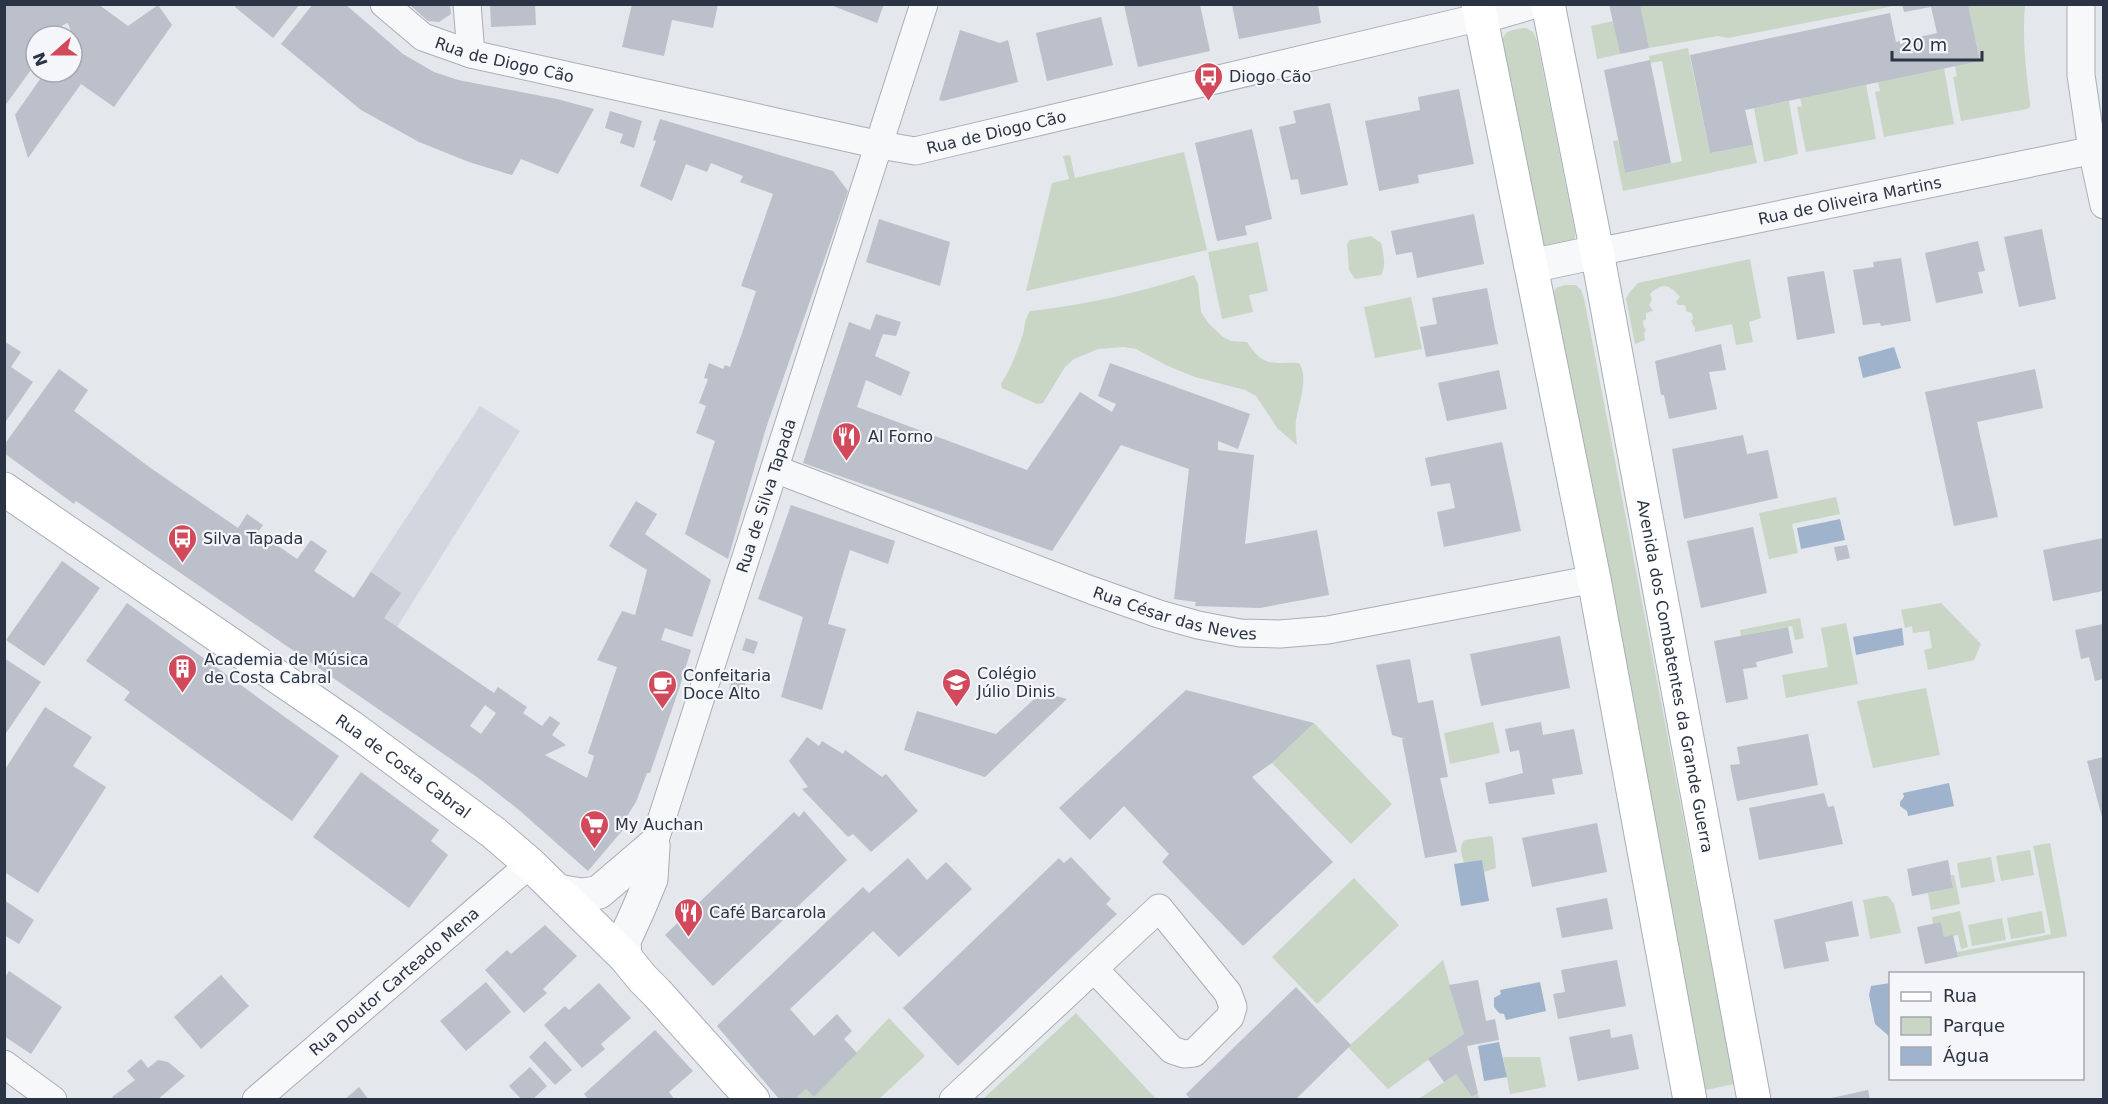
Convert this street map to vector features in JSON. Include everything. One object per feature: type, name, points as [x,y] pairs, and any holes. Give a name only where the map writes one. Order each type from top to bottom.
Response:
[{"type":"main road","name":"Avenida dos Combatentes da Grande Guerra","points":[[1548,4],[1596,252],[1750,1099]]},
{"type":"main road","points":[[1479,11],[1593,579],[1690,1100]]},
{"type":"main road","name":"Rua de Costa Cabral","points":[[4,489],[351,728],[494,833],[530,864],[625,957],[753,1100]]},
{"type":"street","name":"Rua de Diogo Cão","points":[[384,4],[423,37],[471,54],[915,151],[1479,11]]},
{"type":"street","points":[[467,4],[471,54]]},
{"type":"street","name":"Rua de Silva Tapada","points":[[653,846],[924,4]]},
{"type":"street","points":[[1479,11],[1526,4]]},
{"type":"street","points":[[2081,4],[2081,75],[2098,149],[2103,205]]},
{"type":"street","name":"Rua de Oliveira Martins","points":[[1596,252],[2098,149]]},
{"type":"street","points":[[1531,266],[1596,252]]},
{"type":"street","name":"Rua César das Neves","points":[[775,469],[1147,610],[1198,625],[1240,633],[1280,634],[1328,630],[1593,579]]},
{"type":"street","points":[[558,891],[580,896],[599,892],[653,846]]},
{"type":"street","points":[[625,957],[624,941],[651,879],[653,846]]},
{"type":"street","name":"Rua Doutor Carteado Mena","points":[[256,1100],[530,864]]},
{"type":"street","points":[[953,1100],[1159,908],[1228,993],[1233,1007],[1230,1017],[1194,1053],[1184,1054],[1172,1050],[1094,969]]},
{"type":"street","points":[[4,1064],[53,1100]]},
{"type":"shaded area","points":[[480,406],[520,431],[397,627],[354,691],[311,662]]},
{"type":"green space","points":[[1640,5],[1893,5],[1728,38],[1718,36],[1649,48]]},
{"type":"green space","points":[[1968,5],[2025,5],[2024,42],[2030,104],[2027,109],[1961,121],[1953,77],[1957,76],[1955,66],[1980,60]]},
{"type":"green space","points":[[1613,21],[1620,54],[1597,59],[1591,26]]},
{"type":"green space","points":[[1526,28],[1533,32],[1537,41],[1575,232],[1575,238],[1560,246],[1543,245],[1501,48],[1505,34],[1515,29]]},
{"type":"green space","points":[[1688,48],[1710,153],[1753,145],[1757,163],[1623,191],[1613,141],[1618,140],[1625,173],[1682,161],[1662,61],[1650,63],[1649,56]]},
{"type":"green space","points":[[1944,68],[1954,124],[1884,137],[1875,92],[1880,91],[1878,82]]},
{"type":"green space","points":[[1866,84],[1876,139],[1806,152],[1797,107],[1802,106],[1800,98]]},
{"type":"green space","points":[[1789,101],[1798,154],[1764,162],[1754,108]]},
{"type":"green space","points":[[1184,152],[1207,250],[1026,291],[1052,183],[1069,179],[1063,156],[1070,155],[1075,178]]},
{"type":"green space","points":[[1371,236],[1381,243],[1384,259],[1383,271],[1381,275],[1355,279],[1349,270],[1347,244],[1350,240]]},
{"type":"green space","points":[[1258,242],[1268,291],[1249,295],[1253,312],[1222,319],[1208,252]]},
{"type":"green space","points":[[1750,259],[1761,318],[1749,322],[1753,342],[1736,345],[1732,324],[1695,332],[1691,321],[1692,313],[1686,311],[1684,305],[1678,305],[1676,302],[1680,297],[1672,289],[1662,286],[1650,294],[1652,300],[1649,305],[1653,311],[1646,313],[1646,319],[1643,321],[1646,329],[1645,340],[1635,344],[1626,299],[1638,283]]},
{"type":"green space","points":[[1194,275],[1198,284],[1201,312],[1209,324],[1223,337],[1231,341],[1247,342],[1264,360],[1276,363],[1299,363],[1303,383],[1296,420],[1297,445],[1278,429],[1256,396],[1245,390],[1195,377],[1136,349],[1124,347],[1098,349],[1074,359],[1065,367],[1043,403],[1037,404],[1002,388],[1001,384],[1016,354],[1030,311],[1113,297]]},
{"type":"green space","points":[[1576,285],[1584,298],[1734,1084],[1701,1091],[1552,295],[1556,288]]},
{"type":"green space","points":[[1411,297],[1422,349],[1375,358],[1364,307]]},
{"type":"green space","points":[[1836,497],[1840,514],[1792,524],[1798,553],[1769,559],[1759,513]]},
{"type":"green space","points":[[1941,603],[1981,644],[1974,660],[1928,670],[1924,650],[1932,648],[1929,631],[1913,633],[1912,626],[1905,628],[1901,610]]},
{"type":"green space","points":[[1800,618],[1804,638],[1795,640],[1792,626],[1741,636],[1740,630]]},
{"type":"green space","points":[[1846,623],[1858,684],[1786,698],[1782,675],[1828,667],[1821,628]]},
{"type":"green space","points":[[1926,688],[1940,755],[1873,768],[1857,701]]},
{"type":"green space","points":[[1493,722],[1500,753],[1450,764],[1444,733]]},
{"type":"green space","points":[[1314,723],[1392,804],[1351,844],[1272,763]]},
{"type":"green space","points":[[1491,836],[1496,868],[1484,872],[1482,860],[1464,863],[1461,848],[1465,840]]},
{"type":"green space","points":[[2050,843],[2067,936],[1958,957],[1957,952],[2051,934],[2033,846]]},
{"type":"green space","points":[[2030,850],[2034,875],[2001,881],[1996,856]]},
{"type":"green space","points":[[1991,857],[1995,882],[1961,888],[1957,863]]},
{"type":"green space","points":[[1951,875],[1954,875],[1960,904],[1931,910],[1928,893],[1953,888]]},
{"type":"green space","points":[[1354,878],[1399,925],[1317,1004],[1272,957]]},
{"type":"green space","points":[[1888,896],[1894,904],[1901,933],[1870,939],[1863,900]]},
{"type":"green space","points":[[1960,911],[1968,947],[1961,949],[1958,935],[1944,937],[1941,922],[1933,924],[1932,917]]},
{"type":"green space","points":[[2042,911],[2045,933],[2011,939],[2007,918]]},
{"type":"green space","points":[[2002,918],[2006,940],[1972,946],[1968,925]]},
{"type":"green space","points":[[1443,960],[1464,1034],[1388,1089],[1348,1047]]},
{"type":"green space","points":[[1076,1013],[1156,1099],[983,1099]]},
{"type":"green space","points":[[889,1018],[925,1056],[879,1099],[794,1100],[806,1089],[814,1097]]},
{"type":"green space","points":[[1503,1057],[1540,1057],[1546,1087],[1510,1094]]},
{"type":"green space","points":[[1456,1074],[1472,1097],[1478,1093],[1480,1099],[1417,1100]]},
{"type":"water","points":[[1894,347],[1901,368],[1863,378],[1858,357]]},
{"type":"water","points":[[1840,519],[1845,540],[1801,549],[1797,528]]},
{"type":"water","points":[[1902,628],[1904,645],[1856,655],[1853,637]]},
{"type":"water","points":[[1949,783],[1954,806],[1908,816],[1907,811],[1900,806],[1904,797],[1903,793]]},
{"type":"water","points":[[1482,860],[1489,901],[1461,906],[1454,864]]},
{"type":"water","points":[[1540,982],[1546,1011],[1506,1020],[1504,1014],[1499,1013],[1494,1007],[1494,998],[1501,994],[1500,990]]},
{"type":"water","points":[[1889,983],[1889,1036],[1875,1024],[1869,995],[1871,986]]},
{"type":"water","points":[[1499,1042],[1507,1077],[1484,1081],[1478,1046]]},
{"type":"building","points":[[4,4],[98,4],[128,26],[158,5],[172,25],[114,107],[81,84],[84,84],[84,24],[24,24],[24,80],[4,107]]},
{"type":"building","points":[[236,4],[300,4],[273,38],[235,7]]},
{"type":"building","points":[[313,4],[345,4],[403,54],[434,72],[458,80],[557,99],[594,109],[558,174],[521,159],[512,175],[469,162],[419,142],[361,110],[281,44]]},
{"type":"building","points":[[490,4],[535,4],[536,25],[491,27]]},
{"type":"building","points":[[632,4],[718,4],[713,28],[672,20],[664,56],[622,47]]},
{"type":"building","points":[[828,4],[884,4],[877,23]]},
{"type":"building","points":[[1609,4],[1640,4],[1649,48],[1620,54]]},
{"type":"building","points":[[1902,4],[1968,4],[1980,61],[1745,110],[1753,145],[1710,153],[1690,55],[1890,13],[1896,42],[1937,33],[1931,7],[1904,12]]},
{"type":"building","points":[[410,5],[450,5],[451,14],[439,22],[428,21]]},
{"type":"building","points":[[1124,5],[1200,5],[1210,51],[1138,67]]},
{"type":"building","points":[[1232,5],[1318,5],[1321,23],[1239,39]]},
{"type":"building","points":[[1101,17],[1113,65],[1047,81],[1036,33]]},
{"type":"building","points":[[960,30],[1000,43],[1008,40],[1018,82],[943,101],[939,100]]},
{"type":"building","points":[[1650,60],[1671,163],[1625,173],[1604,70]]},
{"type":"building","points":[[37,84],[81,84],[28,158],[15,115]]},
{"type":"building","points":[[1459,89],[1474,164],[1418,175],[1419,183],[1379,191],[1365,121],[1420,110],[1418,97]]},
{"type":"building","points":[[1330,103],[1348,185],[1301,195],[1298,179],[1291,180],[1279,127],[1296,123],[1293,111]]},
{"type":"building","points":[[610,111],[642,121],[634,148],[620,143],[623,134],[605,128]]},
{"type":"building","points":[[660,119],[833,171],[848,191],[766,428],[728,559],[685,534],[715,441],[696,433],[706,406],[699,403],[708,379],[704,378],[709,363],[723,369],[725,365],[730,367],[740,339],[756,291],[741,286],[773,194],[740,182],[743,176],[711,163],[707,172],[686,164],[672,201],[640,186],[656,141],[653,140]]},
{"type":"building","points":[[1252,129],[1272,219],[1245,226],[1247,235],[1217,241],[1195,143]]},
{"type":"building","points":[[1474,214],[1484,264],[1417,278],[1412,252],[1396,255],[1391,231]]},
{"type":"building","points":[[879,219],[950,242],[940,286],[866,262]]},
{"type":"building","points":[[2042,229],[2056,299],[2019,307],[2004,237]]},
{"type":"building","points":[[1978,241],[1985,271],[1978,272],[1983,293],[1936,303],[1925,253]]},
{"type":"building","points":[[1901,258],[1911,321],[1881,326],[1880,323],[1863,325],[1853,270],[1874,267],[1873,262]]},
{"type":"building","points":[[1824,271],[1835,333],[1797,340],[1787,277]]},
{"type":"building","points":[[1487,288],[1498,344],[1426,357],[1420,327],[1437,324],[1432,298]]},
{"type":"building","points":[[876,314],[901,322],[896,336],[883,334],[875,356],[910,372],[901,396],[866,380],[857,407],[1027,470],[1080,392],[1112,412],[1116,404],[1098,396],[1110,363],[1250,414],[1238,449],[1218,441],[1218,450],[1254,455],[1245,544],[1317,530],[1329,595],[1260,608],[1195,606],[1196,602],[1174,599],[1189,469],[1121,445],[1052,551],[803,463],[849,322],[870,330]]},
{"type":"building","points":[[4,341],[21,352],[11,367],[33,382],[4,424]]},
{"type":"building","points":[[1721,344],[1726,370],[1709,372],[1717,409],[1669,419],[1664,395],[1661,395],[1655,361]]},
{"type":"building","points":[[59,369],[88,390],[74,411],[152,469],[238,528],[247,514],[263,525],[258,532],[297,559],[311,540],[327,551],[314,571],[354,598],[371,572],[401,593],[384,618],[494,693],[498,687],[527,707],[523,713],[542,726],[550,716],[560,723],[552,735],[566,745],[545,755],[587,778],[594,756],[588,753],[617,667],[597,660],[622,611],[635,615],[647,570],[609,546],[636,501],[657,514],[645,534],[711,580],[692,637],[665,628],[661,640],[691,650],[650,773],[647,773],[636,802],[624,821],[627,825],[588,871],[519,810],[477,777],[76,501],[74,504],[4,453],[4,445]],"holes":[[[485,705],[496,713],[481,734],[470,726]]]},
{"type":"building","points":[[2035,369],[2043,408],[1977,422],[1998,517],[1954,526],[1925,392]]},
{"type":"building","points":[[1499,370],[1507,409],[1447,421],[1438,383]]},
{"type":"building","points":[[1743,435],[1747,454],[1768,450],[1778,498],[1684,519],[1672,449]]},
{"type":"building","points":[[1502,442],[1521,531],[1444,547],[1437,512],[1455,508],[1450,483],[1431,486],[1425,458]]},
{"type":"building","points":[[791,505],[895,541],[888,564],[850,550],[828,624],[846,629],[822,710],[781,697],[803,617],[758,599]]},
{"type":"building","points":[[1753,527],[1767,593],[1701,608],[1687,541]]},
{"type":"building","points":[[2103,538],[2103,591],[2053,601],[2043,550]]},
{"type":"building","points":[[1847,545],[1850,558],[1837,561],[1834,547]]},
{"type":"building","points":[[62,561],[100,588],[44,666],[6,640]]},
{"type":"building","points":[[127,603],[339,756],[292,821],[124,700],[130,692],[86,661]]},
{"type":"building","points":[[2103,624],[2103,679],[2095,681],[2089,657],[2081,659],[2075,630]]},
{"type":"building","points":[[1788,627],[1793,653],[1756,662],[1757,667],[1743,669],[1748,699],[1726,703],[1714,641]]},
{"type":"building","points":[[1560,636],[1570,688],[1481,706],[1470,654]]},
{"type":"building","points":[[746,638],[758,642],[754,654],[742,650]]},
{"type":"building","points":[[4,658],[41,682],[4,736]]},
{"type":"building","points":[[1410,659],[1418,703],[1433,700],[1448,777],[1440,778],[1457,852],[1425,858],[1402,739],[1405,739],[1392,735],[1376,665]]},
{"type":"building","points":[[733,677],[746,682],[742,695],[729,690]]},
{"type":"building","points":[[1186,690],[1314,723],[1272,763],[1252,777],[1333,862],[1243,946],[1162,862],[1169,854],[1124,806],[1090,840],[1059,808]]},
{"type":"building","points":[[1042,692],[1067,699],[985,777],[904,750],[917,711],[996,734]]},
{"type":"building","points":[[45,707],[92,737],[73,766],[106,787],[38,893],[4,872],[4,771]]},
{"type":"building","points":[[1541,722],[1543,735],[1574,729],[1583,774],[1552,779],[1555,794],[1489,804],[1485,783],[1523,773],[1519,750],[1510,752],[1505,729]]},
{"type":"building","points":[[1808,734],[1818,785],[1737,801],[1730,765],[1740,764],[1737,747]]},
{"type":"building","points":[[807,737],[819,746],[822,741],[843,754],[845,750],[882,777],[886,774],[918,811],[871,852],[853,834],[848,837],[802,789],[808,787],[789,761]]},
{"type":"building","points":[[2103,757],[2103,821],[2087,761]]},
{"type":"building","points":[[361,772],[439,830],[431,841],[448,855],[409,908],[313,837]]},
{"type":"building","points":[[1824,793],[1828,807],[1834,806],[1843,844],[1759,860],[1749,808]]},
{"type":"building","points":[[804,811],[847,860],[713,986],[665,935],[794,812],[799,817]]},
{"type":"building","points":[[1597,823],[1607,872],[1532,887],[1522,838]]},
{"type":"building","points":[[1071,857],[1111,899],[1106,904],[1117,914],[958,1066],[903,1008],[1059,858],[1064,863]]},
{"type":"building","points":[[908,858],[927,880],[946,862],[972,889],[899,957],[873,931],[790,1009],[814,1036],[837,1014],[852,1031],[844,1039],[857,1053],[814,1097],[806,1089],[794,1100],[780,1100],[717,1026],[863,887],[869,893]]},
{"type":"building","points":[[1948,860],[1953,888],[1912,896],[1907,869]]},
{"type":"building","points":[[1607,898],[1613,929],[1562,938],[1556,908]]},
{"type":"building","points":[[4,900],[34,920],[19,944],[4,935]]},
{"type":"building","points":[[1852,901],[1859,936],[1825,942],[1829,961],[1784,969],[1774,920]]},
{"type":"building","points":[[1941,922],[1944,937],[1953,935],[1958,957],[1925,964],[1917,927]]},
{"type":"building","points":[[545,925],[577,956],[543,989],[547,993],[524,1013],[485,970],[507,950],[511,954]]},
{"type":"building","points":[[1617,960],[1626,1006],[1558,1019],[1553,994],[1565,992],[1561,970]]},
{"type":"building","points":[[9,971],[62,1007],[31,1054],[4,1036],[4,979]]},
{"type":"building","points":[[221,975],[249,1006],[201,1049],[174,1017]]},
{"type":"building","points":[[1478,980],[1486,1021],[1495,1019],[1499,1040],[1467,1046],[1478,1093],[1472,1097],[1456,1074],[1444,1082],[1428,1059],[1464,1034],[1449,985]]},
{"type":"building","points":[[486,982],[511,1012],[466,1051],[440,1021]]},
{"type":"building","points":[[599,983],[631,1018],[601,1044],[605,1049],[582,1068],[544,1025],[565,1006],[569,1010]]},
{"type":"building","points":[[1296,987],[1351,1045],[1295,1100],[1191,1100],[1186,1094]]},
{"type":"building","points":[[1610,1029],[1611,1038],[1632,1034],[1639,1069],[1578,1081],[1569,1037]]},
{"type":"building","points":[[655,1030],[693,1071],[669,1092],[675,1100],[589,1100],[584,1094]]},
{"type":"building","points":[[545,1041],[572,1070],[555,1085],[529,1057]]},
{"type":"building","points":[[141,1059],[148,1068],[158,1060],[168,1062],[185,1076],[157,1100],[115,1100],[112,1097],[135,1080],[127,1071]]},
{"type":"building","points":[[530,1067],[547,1086],[532,1100],[522,1100],[509,1086]]},
{"type":"building","points":[[359,1087],[369,1100],[344,1100]]},
{"type":"building","points":[[1868,1090],[1870,1100],[1827,1100],[1827,1099]]},
{"type":"place","name":"Diogo Cão","points":[[1208,102]]},
{"type":"place","name":"Al Forno","points":[[847,462]]},
{"type":"place","name":"Silva Tapada","points":[[182,564]]},
{"type":"place","name":"Academia de Música de Costa Cabral","points":[[183,694]]},
{"type":"place","name":"Colégio Júlio Dinis","points":[[956,708]]},
{"type":"place","name":"Confeitaria Doce Alto","points":[[662,710]]},
{"type":"place","name":"My Auchan","points":[[594,850]]},
{"type":"place","name":"Café Barcarola","points":[[688,938]]}]
